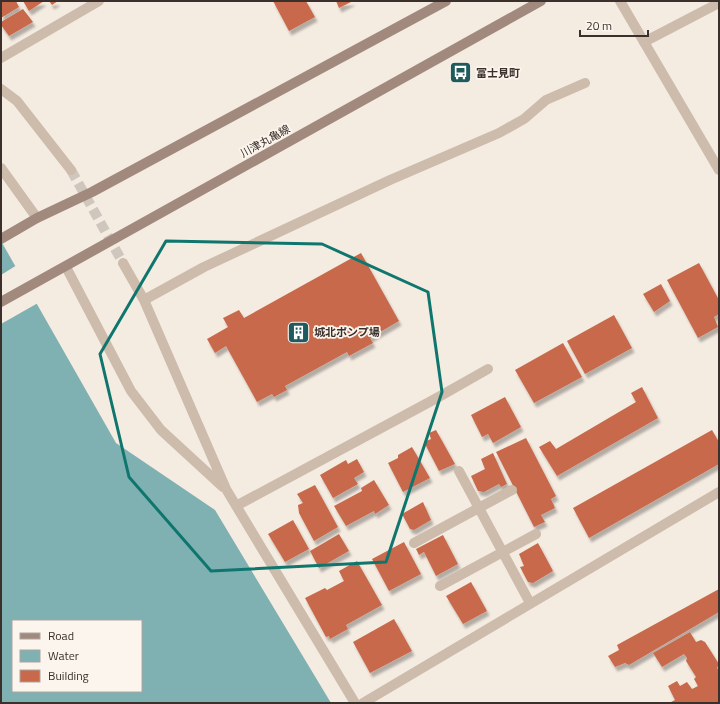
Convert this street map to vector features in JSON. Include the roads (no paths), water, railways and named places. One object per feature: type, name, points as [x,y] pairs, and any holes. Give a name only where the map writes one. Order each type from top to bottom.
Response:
[{"type":"main road","points":[[1,239],[37,218],[92,192],[446,1]]},
{"type":"main road","name":"川津丸亀線","points":[[1,302],[541,1]]},
{"type":"street","points":[[1,58],[99,1]]},
{"type":"street","points":[[620,1],[719,170]]},
{"type":"street","points":[[644,42],[719,3]]},
{"type":"street","points":[[144,300],[204,267],[390,180],[499,133],[524,119],[546,100],[585,83]]},
{"type":"street","points":[[1,89],[17,101],[71,170]]},
{"type":"street","points":[[1,168],[37,218]]},
{"type":"street","points":[[123,263],[144,300],[226,489],[355,703]]},
{"type":"street","points":[[66,267],[131,391],[161,430],[226,489]]},
{"type":"street","points":[[236,506],[488,369]]},
{"type":"street","points":[[458,471],[530,604]]},
{"type":"street","points":[[414,542],[512,490]]},
{"type":"street","points":[[363,703],[719,492]]},
{"type":"street","points":[[440,586],[536,534]]},
{"type":"water","points":[[1,241],[116,443],[215,510],[331,703],[1,703]]},
{"type":"tunnel","points":[[71,170],[123,263]]},
{"type":"place","name":"富士見町","points":[[461,73]]},
{"type":"place","name":"城北ポンプ場","points":[[299,332]]}]
